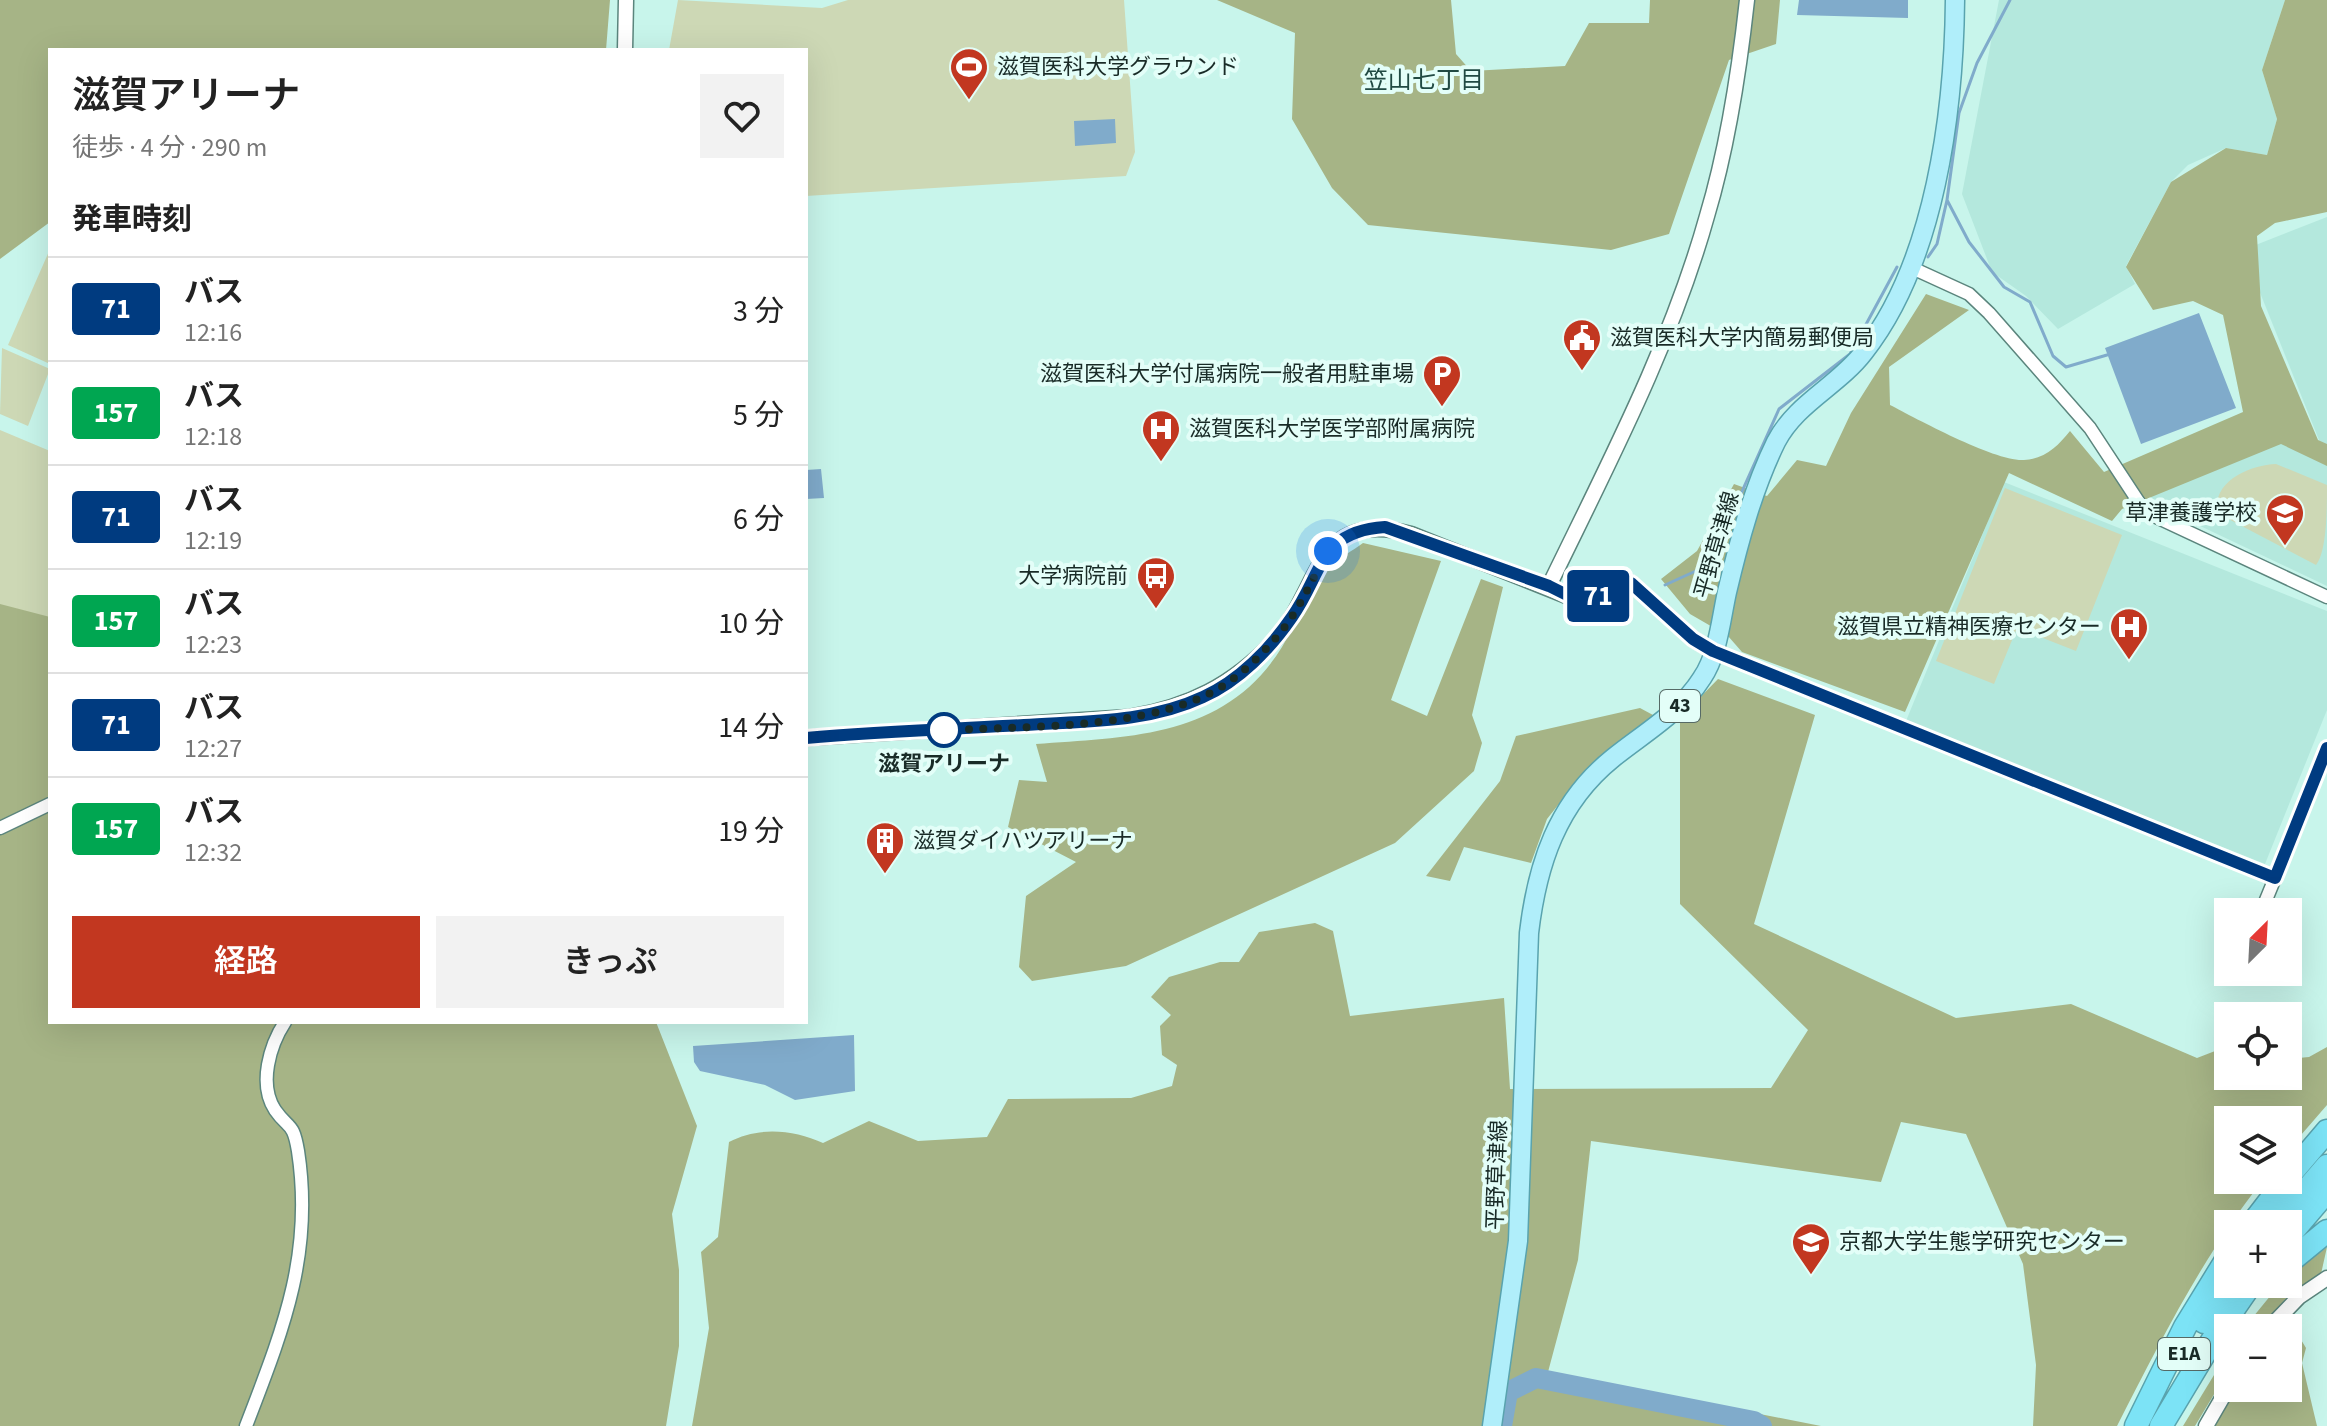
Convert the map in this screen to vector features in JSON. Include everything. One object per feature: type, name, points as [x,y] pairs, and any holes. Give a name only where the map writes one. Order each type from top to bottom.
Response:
[{"type":"highway","points":[[2302,1161],[2327,1131]]},
{"type":"highway","points":[[2289,1210],[2327,1166]]},
{"type":"highway","points":[[2302,1220],[2327,1191]]},
{"type":"highway","points":[[2263,1210],[2275,1194]]},
{"type":"highway","points":[[2302,1252],[2327,1231]]},
{"type":"highway","points":[[2139,1426],[2179,1338],[2214,1280]]},
{"type":"highway","name":"E1A","points":[[2139,1426],[2221,1298]]},
{"type":"highway","name":"E1A","points":[[2161,1426],[2241,1298]]},
{"type":"highway","points":[[2244,1314],[2256,1298]]},
{"type":"highway","points":[[2173,1426],[2214,1359]]},
{"type":"main road","name":"平野草津線","points":[[1492,1426],[1518,1241],[1529,933],[1534,884],[1547,843],[1587,783],[1609,761],[1687,701],[1705,674],[1736,553],[1776,442],[1800,409],[1848,372],[1867,349],[1910,267],[1937,179],[1953,66],[1955,0]]},
{"type":"street","points":[[625,48],[626,0]]},
{"type":"street","points":[[1549,586],[1618,445],[1698,245],[1721,161],[1741,58],[1747,0]]},
{"type":"street","points":[[1910,267],[1969,294],[1989,313],[2090,428],[2140,504],[2152,515],[2327,597]]},
{"type":"street","points":[[808,738],[1130,717],[1164,711],[1204,697],[1232,680],[1275,639],[1294,614],[1328,551],[1343,537],[1363,528],[1385,527],[1549,586],[1579,601],[1592,599],[1617,584],[1631,583],[1693,639],[1713,651],[2275,878]]},
{"type":"street","points":[[2267,898],[2327,748]]},
{"type":"street","points":[[0,828],[48,805]]},
{"type":"street","points":[[246,1426],[286,1323],[299,1252],[302,1199],[298,1154],[290,1122],[275,1109],[268,1076],[269,1052],[284,1024]]},
{"type":"street","points":[[2283,1314],[2299,1297],[2327,1278]]},
{"type":"street","points":[[2206,1426],[2220,1402]]},
{"type":"shaded area","points":[[0,0],[610,0],[606,48],[48,48],[48,223],[0,259]]},
{"type":"shaded area","name":"滋賀医科大学グラウンド","points":[[678,0],[822,8],[848,0],[1124,0],[1135,152],[1126,176],[808,196],[808,48],[669,48]]},
{"type":"shaded area","points":[[1217,0],[1451,0],[1456,54],[1471,71],[1565,66],[1589,23],[1649,23],[1650,0],[1780,0],[1776,44],[1729,60],[1669,234],[1611,250],[1368,225],[1332,188],[1292,119],[1295,33]]},
{"type":"shaded area","points":[[1999,0],[2285,0],[2262,70],[2277,119],[2267,155],[2226,148],[2188,165],[2171,182],[2126,266],[2135,284],[2058,329],[2026,296],[1992,272],[1962,194]]},
{"type":"shaded area","points":[[2285,0],[2327,0],[2327,212],[2275,223],[2257,236],[2261,306],[2318,440],[2327,444],[2327,466],[2281,444],[2122,509],[2112,521],[2009,473],[1905,712],[1742,652],[1728,636],[1690,614],[1661,579],[1697,551],[1734,484],[1767,496],[1797,460],[1826,466],[1851,413],[1926,294],[1969,310],[1889,367],[1890,405],[1995,454],[2024,460],[2038,457],[2056,447],[2070,431],[2104,472],[2243,412],[2223,315],[2193,301],[2153,310],[2126,267],[2171,182],[2226,148],[2267,155],[2277,119],[2262,70]]},
{"type":"shaded area","name":"草津養護学校","points":[[2327,217],[2327,586],[2160,507],[2142,487],[2280,438],[2323,450],[2243,250]]},
{"type":"shaded area","points":[[48,254],[48,363],[8,345]]},
{"type":"shaded area","points":[[2,348],[48,368],[28,426],[0,414]]},
{"type":"shaded area","points":[[0,430],[48,450],[48,899],[0,928]]},
{"type":"shaded area","points":[[2276,464],[2327,485],[2324,540],[2316,565],[2217,513],[2220,492],[2235,477],[2255,468]]},
{"type":"shaded area","name":"滋賀県立精神医療センター","points":[[2004,482],[2327,611],[2327,710],[2265,864],[1906,721]]},
{"type":"shaded area","points":[[2005,488],[2122,535],[2076,651],[2017,628],[1994,684],[1936,661]]},
{"type":"shaded area","points":[[1363,543],[1441,561],[1391,700],[1427,716],[1481,579],[1503,587],[1472,715],[1482,743],[1474,771],[1395,843],[1126,966],[1032,981],[1019,967],[1026,896],[1076,862],[1008,827],[1019,780],[1047,782],[1036,744],[1106,739],[1173,727],[1204,716],[1233,700],[1259,677],[1282,647],[1321,575]]},
{"type":"shaded area","points":[[0,604],[48,616],[48,1024],[657,1024],[697,1126],[672,1214],[679,1270],[679,1346],[666,1426],[0,1426]]},
{"type":"shaded area","points":[[1718,679],[1815,715],[1754,924],[1956,1018],[2071,1004],[2197,1058],[2214,1051],[2214,1090],[2302,1090],[2302,1058],[2327,1047],[2327,1105],[2302,1134],[2302,1106],[2214,1106],[2214,1194],[2252,1194],[2240,1210],[2214,1210],[2214,1249],[2117,1426],[2033,1426],[2036,1365],[2023,1264],[1966,1134],[1901,1122],[1881,1182],[1591,1141],[1578,1260],[1548,1372],[1821,1426],[692,1426],[709,1328],[701,1252],[718,1237],[729,1142],[752,1134],[776,1132],[800,1135],[823,1143],[869,1121],[918,1141],[987,1137],[1008,1099],[1131,1098],[1172,1086],[1177,1065],[1162,1055],[1160,1026],[1171,1015],[1151,997],[1169,977],[1220,962],[1239,962],[1259,932],[1315,923],[1333,931],[1350,1016],[1504,998],[1510,1089],[1771,1088],[1808,1030],[1680,904],[1680,718]]},
{"type":"shaded area","points":[[1640,708],[1653,715],[1581,776],[1547,819],[1531,863],[1464,847],[1450,881],[1426,876],[1500,781],[1516,736]]},
{"type":"shaded area","points":[[2327,1247],[2321,1274],[2302,1286],[2302,1266]]},
{"type":"shaded area","points":[[2269,1298],[2286,1298],[2272,1314],[2255,1314]]},
{"type":"shaded area","points":[[2302,1341],[2306,1348],[2302,1363]]},
{"type":"shaded area","points":[[2302,1363],[2317,1426],[2214,1426],[2228,1402],[2302,1402]]},
{"type":"shaded area","points":[[2214,1375],[2214,1394],[2195,1426],[2183,1426]]},
{"type":"water","points":[[1799,0],[1908,0],[1908,18],[1797,15]]},
{"type":"water","points":[[1115,119],[1116,143],[1075,146],[1074,121]]},
{"type":"water","points":[[2199,313],[2236,408],[2141,444],[2105,348]]},
{"type":"water","points":[[821,469],[824,498],[808,499],[808,470]]},
{"type":"water","points":[[854,1035],[855,1091],[795,1100],[765,1085],[700,1071],[694,1062],[693,1046]]},
{"type":"waterway","points":[[2010,0],[1977,63],[1959,113],[1947,200],[1969,242],[2004,287],[2030,302],[2053,356],[2066,367],[2107,355]]},
{"type":"waterway","points":[[1928,257],[1937,244],[1947,200]]},
{"type":"waterway","points":[[1665,585],[1709,565],[1779,409],[1850,354],[1897,267]]},
{"type":"waterway","points":[[1502,1426],[1508,1392],[1536,1378],[1754,1421],[1762,1426]]},
{"type":"bus line","name":"71","points":[[808,738],[1130,717],[1164,711],[1204,697],[1252,664],[1275,639],[1294,614],[1328,551],[1343,537],[1363,528],[1385,527],[1549,586],[1579,601],[1592,599],[1617,584],[1631,583],[1693,639],[1713,651],[2275,878],[2327,748]]},
{"type":"place","name":"滋賀医科大学グラウンド","points":[[969,101]]},
{"type":"place","name":"滋賀医科大学内簡易郵便局","points":[[1582,372]]},
{"type":"place","name":"滋賀医科大学付属病院一般者用駐車場","points":[[1442,408]]},
{"type":"place","name":"滋賀医科大学医学部附属病院","points":[[1161,463]]},
{"type":"place","name":"草津養護学校","points":[[2285,547]]},
{"type":"place","name":"大学病院前","points":[[1156,610]]},
{"type":"place","name":"滋賀県立精神医療センター","points":[[2129,661]]},
{"type":"place","name":"滋賀アリーナ","points":[[944,730]]},
{"type":"place","name":"滋賀ダイハツアリーナ","points":[[885,875]]},
{"type":"place","name":"京都大学生態学研究センター","points":[[1811,1276]]},
{"type":"district","name":"笠山七丁目","points":[[1424,80]]},
{"type":"route","points":[[944,730],[935,731],[1130,717],[1164,711],[1204,697],[1252,664],[1275,639],[1294,614],[1328,551]]}]
